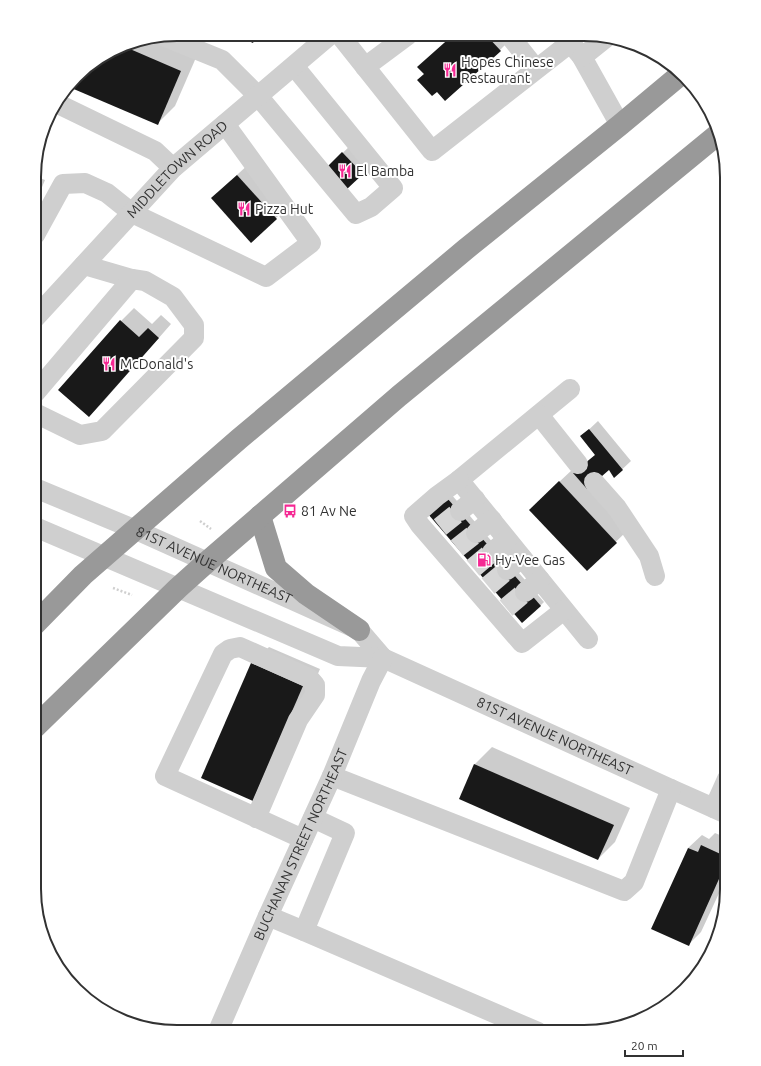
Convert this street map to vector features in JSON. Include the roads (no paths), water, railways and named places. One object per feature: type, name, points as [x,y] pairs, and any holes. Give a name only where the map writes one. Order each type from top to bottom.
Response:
[{"type":"highway","points":[[41,619],[81,577],[104,556],[240,439],[466,249],[677,78]]},
{"type":"highway","points":[[41,721],[178,588],[260,516],[399,396],[714,137]]},
{"type":"highway","points":[[260,516],[276,568],[306,594],[359,630]]},
{"type":"street","points":[[175,41],[222,60],[258,96],[356,214],[371,207],[393,188],[294,66]]},
{"type":"street","name":"MIDDLETOWN ROAD","points":[[41,312],[173,168],[323,41]]},
{"type":"street","points":[[345,41],[432,151],[536,70],[572,45],[588,41]]},
{"type":"street","points":[[365,67],[400,41]]},
{"type":"street","points":[[514,41],[536,70]]},
{"type":"street","points":[[572,45],[620,125]]},
{"type":"street","points":[[61,106],[155,151],[173,168]]},
{"type":"street","points":[[41,223],[63,184],[85,183],[107,193],[132,213],[266,277],[311,243],[225,124]]},
{"type":"street","points":[[41,416],[80,435],[102,431],[194,338],[194,325],[173,296],[145,281],[132,279],[84,265]]},
{"type":"street","points":[[41,386],[132,279]]},
{"type":"street","points":[[564,610],[522,643],[501,611],[435,531],[414,516],[570,389]]},
{"type":"street","points":[[539,415],[578,464]]},
{"type":"street","points":[[459,480],[508,540],[515,564],[532,586],[564,610],[588,639]]},
{"type":"street","points":[[594,482],[617,508],[649,556],[655,576]]},
{"type":"street","name":"81ST AVENUE NORTHEAST","points":[[41,490],[136,530],[359,630],[383,658]]},
{"type":"street","points":[[460,512],[475,499]]},
{"type":"street","points":[[476,533],[492,520]]},
{"type":"street","name":"81ST AVENUE NORTHEAST","points":[[41,530],[338,656],[383,658],[720,811]]},
{"type":"street","points":[[492,552],[508,540]]},
{"type":"street","points":[[256,818],[298,720],[316,695],[315,685],[309,678],[240,647],[230,648],[223,654],[165,776],[256,818],[303,839]]},
{"type":"street","name":"BUCHANAN STREET NORTHEAST","points":[[221,1025],[268,916],[332,776],[371,681],[383,658]]},
{"type":"street","points":[[332,776],[624,891],[634,882],[671,789]]},
{"type":"street","points":[[304,931],[345,833],[313,818]]},
{"type":"street","points":[[268,916],[522,1025]]},
{"type":"tunnel","points":[[440,527],[460,511]]},
{"type":"tunnel","points":[[457,548],[476,533]]},
{"type":"tunnel","points":[[473,568],[492,552]]},
{"type":"tunnel","points":[[488,586],[507,570]]},
{"type":"tunnel","points":[[506,608],[525,592]]},
{"type":"place","name":"Hopes Chinese Restaurant","points":[[450,70]]},
{"type":"place","name":"El Bamba","points":[[345,171]]},
{"type":"place","name":"Pizza Hut","points":[[244,209]]},
{"type":"place","name":"McDonald's","points":[[109,364]]},
{"type":"place","name":"81 Av Ne","points":[[290,511]]},
{"type":"place","name":"Hy-Vee Gas","points":[[484,560]]}]
